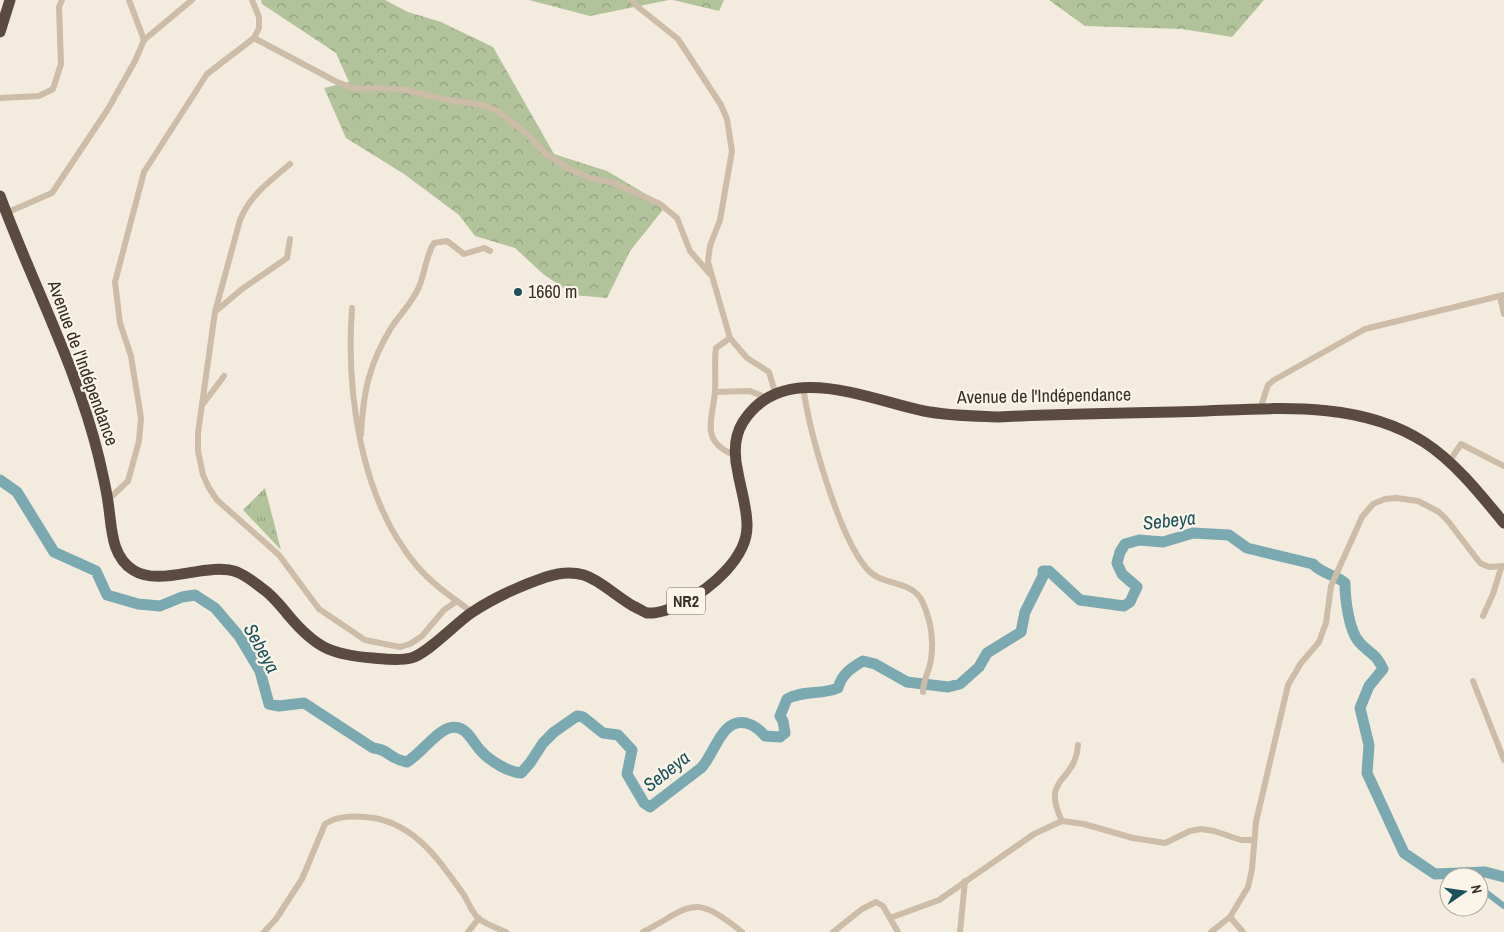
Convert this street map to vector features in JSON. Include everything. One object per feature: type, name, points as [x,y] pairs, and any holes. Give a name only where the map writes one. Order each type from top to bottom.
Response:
[{"type":"highway","points":[[0,32],[10,0]]},
{"type":"highway","name":"Avenue de l'Indépendance","points":[[0,196],[88,420],[108,500],[111,536],[122,559],[131,569],[140,574],[158,576],[205,570],[235,571],[270,594],[295,623],[324,650],[364,657],[412,658],[424,653],[472,612],[495,599],[546,577],[575,572],[596,578],[622,599],[647,612],[669,609],[685,602],[727,571],[744,546],[748,528],[734,454],[737,435],[742,423],[757,405],[771,395],[803,386],[822,388],[929,412],[960,416],[999,417],[1260,409],[1340,412],[1369,418],[1424,442],[1448,462],[1504,523]]},
{"type":"street","points":[[0,98],[39,96],[53,89],[62,64],[59,7],[62,0]]},
{"type":"street","points":[[129,0],[144,40]]},
{"type":"street","points":[[6,213],[52,193],[108,109],[135,62],[144,40],[192,0]]},
{"type":"street","points":[[108,500],[128,481],[139,441],[141,418],[131,356],[120,323],[116,282],[130,233],[138,186],[144,172],[207,74],[254,38],[259,28],[259,17],[252,0]]},
{"type":"street","points":[[632,0],[678,39],[721,105],[727,119],[732,151],[720,220],[708,252],[710,274],[730,338],[747,358],[769,372],[771,395],[750,391],[715,392]]},
{"type":"street","points":[[254,38],[355,90],[378,88],[406,90],[448,100],[483,105],[496,110],[506,116],[516,128],[526,133],[546,154],[571,170],[590,178],[614,183],[660,204],[677,218],[690,251],[710,274]]},
{"type":"street","points":[[290,164],[254,196],[245,207],[215,312],[198,433],[198,451],[204,476],[217,500],[278,555],[319,609],[365,640],[400,647],[410,644],[422,636],[433,621],[457,601]]},
{"type":"street","points":[[215,312],[242,289],[287,258],[290,239]]},
{"type":"street","points":[[361,448],[363,397],[376,356],[391,327],[419,288],[430,249],[434,244],[447,241],[464,254],[484,248],[490,251]]},
{"type":"street","points":[[1260,409],[1268,385],[1274,380],[1365,330],[1502,295],[1504,314]]},
{"type":"street","points":[[352,308],[351,368],[361,448],[375,490],[402,544],[416,565],[431,580],[472,612]]},
{"type":"street","points":[[730,338],[716,348],[715,392],[710,422],[712,437],[725,451],[734,454]]},
{"type":"street","points":[[203,405],[224,376]]},
{"type":"street","points":[[803,386],[807,418],[834,501],[852,544],[867,570],[877,577],[914,590],[922,600],[931,623],[932,635],[931,659],[923,686]]},
{"type":"street","points":[[1448,462],[1460,444],[1504,466]]},
{"type":"street","points":[[1211,932],[1230,917],[1248,887],[1252,869],[1253,840],[1288,685],[1301,663],[1319,642],[1326,624],[1331,586],[1362,517],[1373,504],[1396,498],[1418,502],[1439,512],[1480,563],[1502,567],[1483,616]]},
{"type":"street","points":[[1474,682],[1504,760]]},
{"type":"street","points":[[1062,821],[1053,796],[1056,787],[1074,764],[1078,745]]},
{"type":"street","points":[[264,932],[276,919],[302,879],[325,824],[332,819],[348,816],[379,819],[410,832],[424,842],[479,918],[506,932]]},
{"type":"street","points":[[890,918],[928,906],[1034,834],[1062,821],[1084,824],[1133,838],[1165,843],[1190,831],[1201,830],[1214,831],[1240,840],[1253,840]]},
{"type":"street","points":[[960,932],[966,881]]},
{"type":"street","points":[[833,932],[862,909],[876,902],[883,906],[898,932]]},
{"type":"street","points":[[643,932],[678,911],[695,906],[718,914],[742,932]]},
{"type":"street","points":[[1230,917],[1243,932]]},
{"type":"street","points":[[468,932],[479,918]]},
{"type":"green space","points":[[261,0],[385,0],[408,12],[441,22],[493,47],[554,154],[607,171],[666,206],[630,251],[607,298],[574,295],[543,274],[515,248],[475,236],[459,215],[404,174],[346,138],[324,88],[349,82],[336,53],[262,4]]},
{"type":"green space","points":[[529,0],[669,0],[590,16]]},
{"type":"green space","points":[[673,0],[724,0],[719,11]]},
{"type":"green space","points":[[1049,0],[1264,0],[1232,37],[1182,29],[1085,26]]},
{"type":"green space","points":[[265,488],[281,550],[243,510]]},
{"type":"waterway","name":"Sebeya","points":[[0,480],[17,492],[54,552],[96,571],[107,595],[138,604],[160,606],[182,597],[195,595],[215,608],[239,636],[260,671],[269,704],[279,706],[304,703],[373,748],[383,750],[396,759],[407,762],[444,730],[455,727],[460,728],[468,734],[489,759],[505,768],[521,773],[543,743],[554,732],[577,716],[583,717],[603,733],[618,735],[632,750],[627,774],[644,803],[650,807],[701,768],[719,738],[730,726],[737,723],[746,723],[757,728],[765,736],[780,737],[785,733],[780,716],[787,699],[800,694],[838,688],[848,672],[863,661],[875,664],[907,682],[948,687],[960,684],[979,667],[987,653],[1021,632],[1025,612],[1043,576],[1043,571],[1049,571],[1080,600],[1124,606],[1130,602],[1137,587],[1122,574],[1117,563],[1120,552],[1125,544],[1139,540],[1163,542],[1193,533],[1229,535],[1247,548],[1313,564],[1345,583],[1350,623],[1356,638],[1375,656],[1383,669],[1369,686],[1360,708],[1369,745],[1367,773],[1404,853],[1435,874],[1485,872],[1504,877]]},
{"type":"waterway","points":[[1489,895],[1504,906]]},
{"type":"place","name":"1660 m","points":[[518,292]]}]
